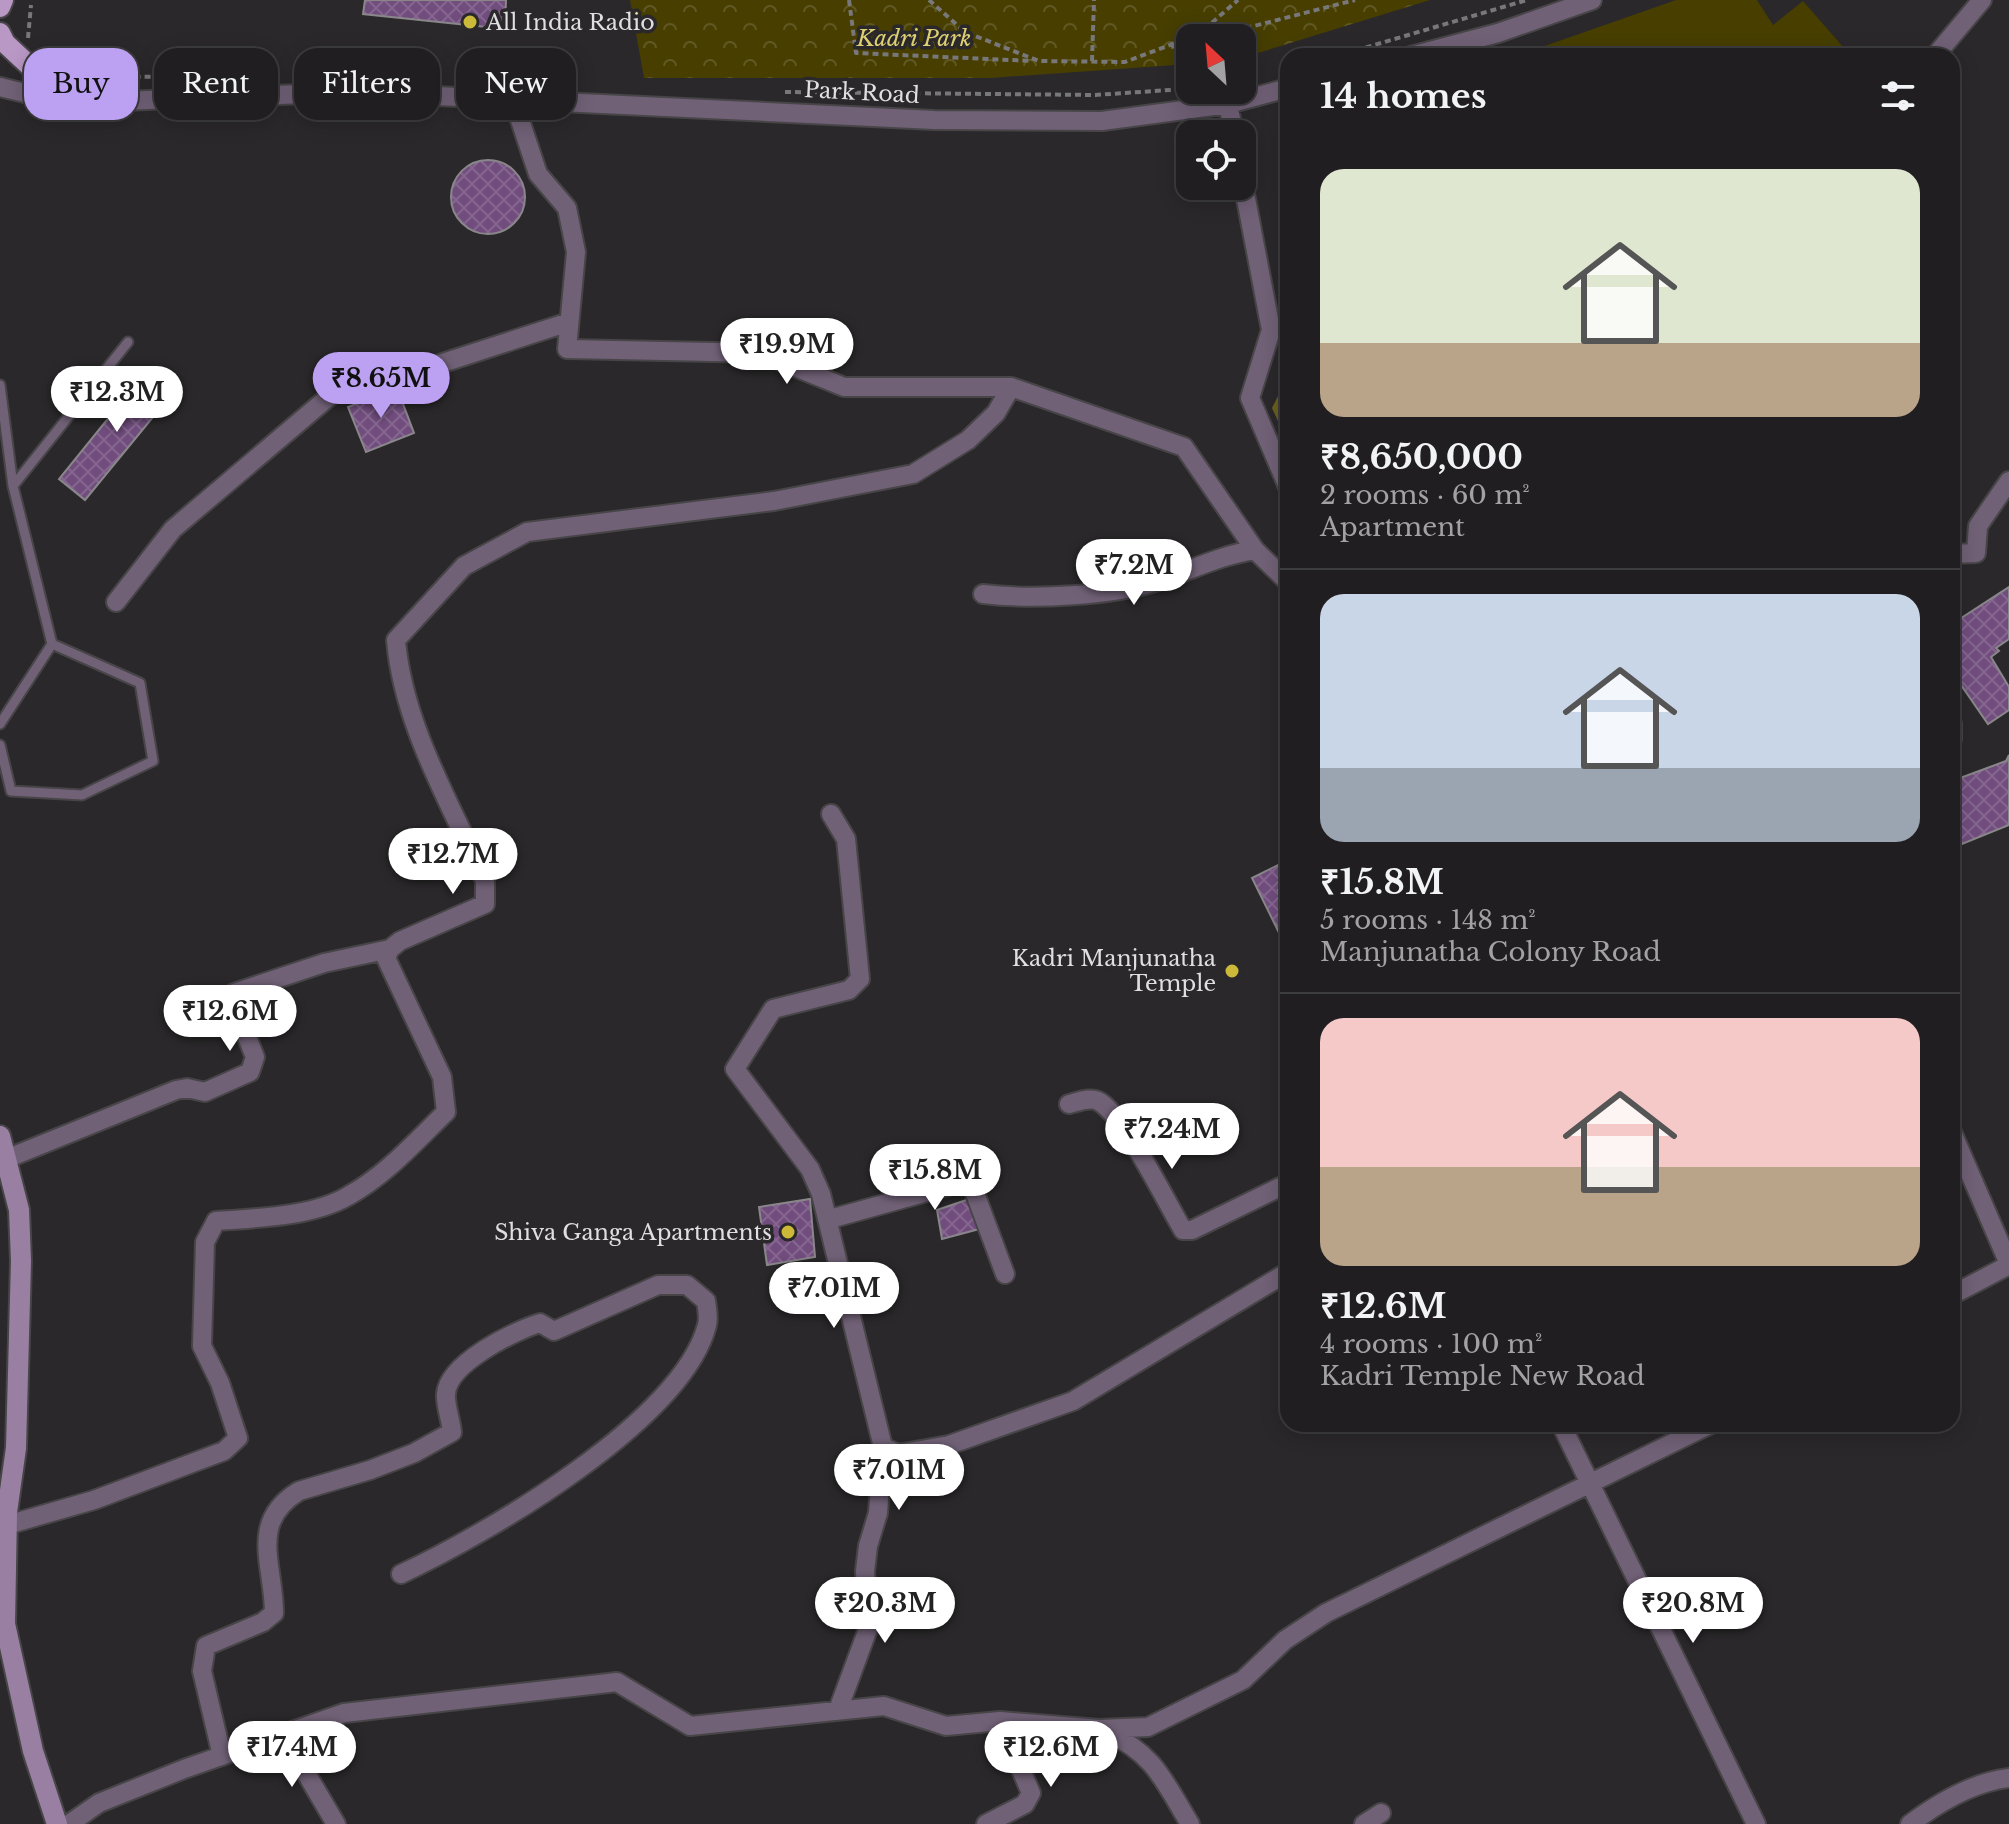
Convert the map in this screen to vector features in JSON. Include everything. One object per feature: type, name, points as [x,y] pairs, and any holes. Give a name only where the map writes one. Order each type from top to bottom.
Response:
[{"type":"main road","points":[[0,7],[3,0]]},
{"type":"main road","points":[[0,33],[5,43],[24,61]]},
{"type":"street","points":[[1441,48],[1498,33],[1592,0]]},
{"type":"street","points":[[1942,48],[1982,0]]},
{"type":"street","name":"Park Road","points":[[0,87],[24,91]]},
{"type":"street","name":"Park Road","points":[[1256,97],[1280,90]]},
{"type":"street","name":"Park Road","points":[[138,100],[354,92],[456,96]]},
{"type":"street","name":"Park Road","points":[[576,102],[949,120],[1102,121],[1228,104]]},
{"type":"street","points":[[1228,104],[1231,120]]},
{"type":"street","points":[[520,120],[538,174],[567,208],[576,252],[567,349],[761,353],[844,387],[1011,387],[1184,447],[1255,550],[1280,574]]},
{"type":"street","points":[[1246,200],[1271,330],[1250,398],[1280,468]]},
{"type":"street","points":[[116,602],[173,529],[351,378],[421,370],[569,322]]},
{"type":"street","points":[[6,1159],[176,1090],[187,1088],[205,1092],[250,1072],[255,1057],[232,1000],[234,993],[310,967],[390,949],[400,941],[485,904],[485,881],[417,730],[399,679],[396,640],[464,566],[527,532],[774,501],[913,474],[968,440],[996,413],[1011,387]]},
{"type":"street","points":[[1960,554],[1976,553],[1978,526],[2009,481]]},
{"type":"street","points":[[983,594],[1023,599],[1121,588],[1160,581],[1203,562],[1255,550]]},
{"type":"street","points":[[831,814],[846,839],[860,979],[849,990],[773,1009],[735,1069],[810,1169],[830,1219],[883,1447],[878,1513],[865,1571],[868,1629],[838,1710]]},
{"type":"street","points":[[7,1525],[94,1500],[224,1451],[238,1438],[220,1383],[202,1346],[205,1242],[216,1221],[281,1216],[346,1197],[395,1162],[446,1112],[442,1077],[386,958],[390,949]]},
{"type":"street","points":[[1069,1104],[1091,1099],[1103,1105],[1124,1132],[1183,1230],[1192,1230],[1280,1187]]},
{"type":"street","points":[[0,1136],[19,1210],[21,1261],[16,1448],[7,1525],[5,1624],[33,1751],[57,1824]]},
{"type":"street","points":[[1960,1147],[2001,1224],[2009,1264],[1960,1291]]},
{"type":"street","points":[[830,1219],[970,1180],[1005,1274]]},
{"type":"street","points":[[883,1447],[898,1454],[949,1445],[1073,1401],[1280,1277]]},
{"type":"street","points":[[222,1756],[202,1671],[206,1646],[263,1622],[274,1613],[267,1544],[269,1522],[284,1500],[299,1491],[414,1453],[452,1432],[446,1394],[451,1379],[468,1361],[518,1330],[540,1323],[554,1331],[658,1285],[687,1285],[706,1301],[708,1323],[692,1360],[646,1415],[579,1471],[401,1574]]},
{"type":"street","points":[[1565,1432],[1756,1824]]},
{"type":"street","points":[[69,1824],[99,1803],[344,1713],[617,1682],[690,1726],[884,1706],[946,1726],[1000,1721],[1100,1729],[1148,1727],[1243,1680],[1285,1640],[1326,1613],[1417,1565],[1591,1485],[1695,1432]]},
{"type":"street","points":[[986,1824],[1025,1804],[1031,1793],[1000,1721]]},
{"type":"street","points":[[1100,1729],[1133,1744],[1151,1760],[1190,1824]]},
{"type":"street","points":[[283,1734],[336,1824]]},
{"type":"street","points":[[1910,1824],[1933,1807],[1993,1780],[2009,1778]]},
{"type":"street","points":[[1364,1824],[1381,1813]]},
{"type":"lane","points":[[13,486],[128,342]]},
{"type":"lane","points":[[0,385],[13,486],[52,644],[0,724]]},
{"type":"lane","points":[[0,745],[11,791],[82,795],[153,761],[140,683],[52,644]]},
{"type":"path","points":[[849,0],[856,53],[1125,62],[1199,34],[1238,0]]},
{"type":"path","points":[[929,0],[965,32],[1039,61]]},
{"type":"path","points":[[1092,61],[1094,0]]},
{"type":"path","points":[[1325,0],[1326,8]]},
{"type":"path","points":[[1256,26],[1355,0]]},
{"type":"path","points":[[1364,48],[1527,0]]},
{"type":"path","points":[[1149,53],[1176,46]]},
{"type":"green space","name":"Kadri Park","points":[[630,0],[1430,0],[1256,54],[1256,24],[1176,24],[1176,65],[991,78],[644,78]]},
{"type":"green space","points":[[1676,0],[1757,0],[1773,25],[1803,1],[1844,48],[1539,48]]},
{"type":"green space","points":[[1280,392],[1280,426],[1272,408]]},
{"type":"building","name":"All India Radio","points":[[365,0],[506,0],[505,29],[363,14]]},
{"type":"building","points":[[488,160],[509,166],[519,176],[525,197],[519,218],[509,228],[488,234],[467,228],[457,218],[451,197],[457,176],[467,166]]},
{"type":"building","points":[[149,368],[176,389],[85,500],[59,479]]},
{"type":"building","points":[[397,388],[414,433],[366,452],[348,407]]},
{"type":"building","points":[[2009,587],[2009,639],[1996,648],[1999,651],[1991,657],[2009,687],[2009,710],[1988,724],[1960,684],[1960,619]]},
{"type":"building","points":[[2009,755],[2009,825],[1960,845],[1960,778],[2006,761]]},
{"type":"building","points":[[1280,864],[1280,935],[1252,878]]},
{"type":"building","points":[[972,1198],[983,1228],[942,1239],[937,1210]]},
{"type":"building","name":"Shiva Ganga Apartments","points":[[810,1199],[815,1257],[767,1265],[759,1207]]},
{"type":"place","name":"All India Radio","points":[[470,22]]},
{"type":"place","name":"Kadri Manjunatha Temple","points":[[1232,971]]},
{"type":"place","name":"Shiva Ganga Apartments","points":[[788,1232]]}]
